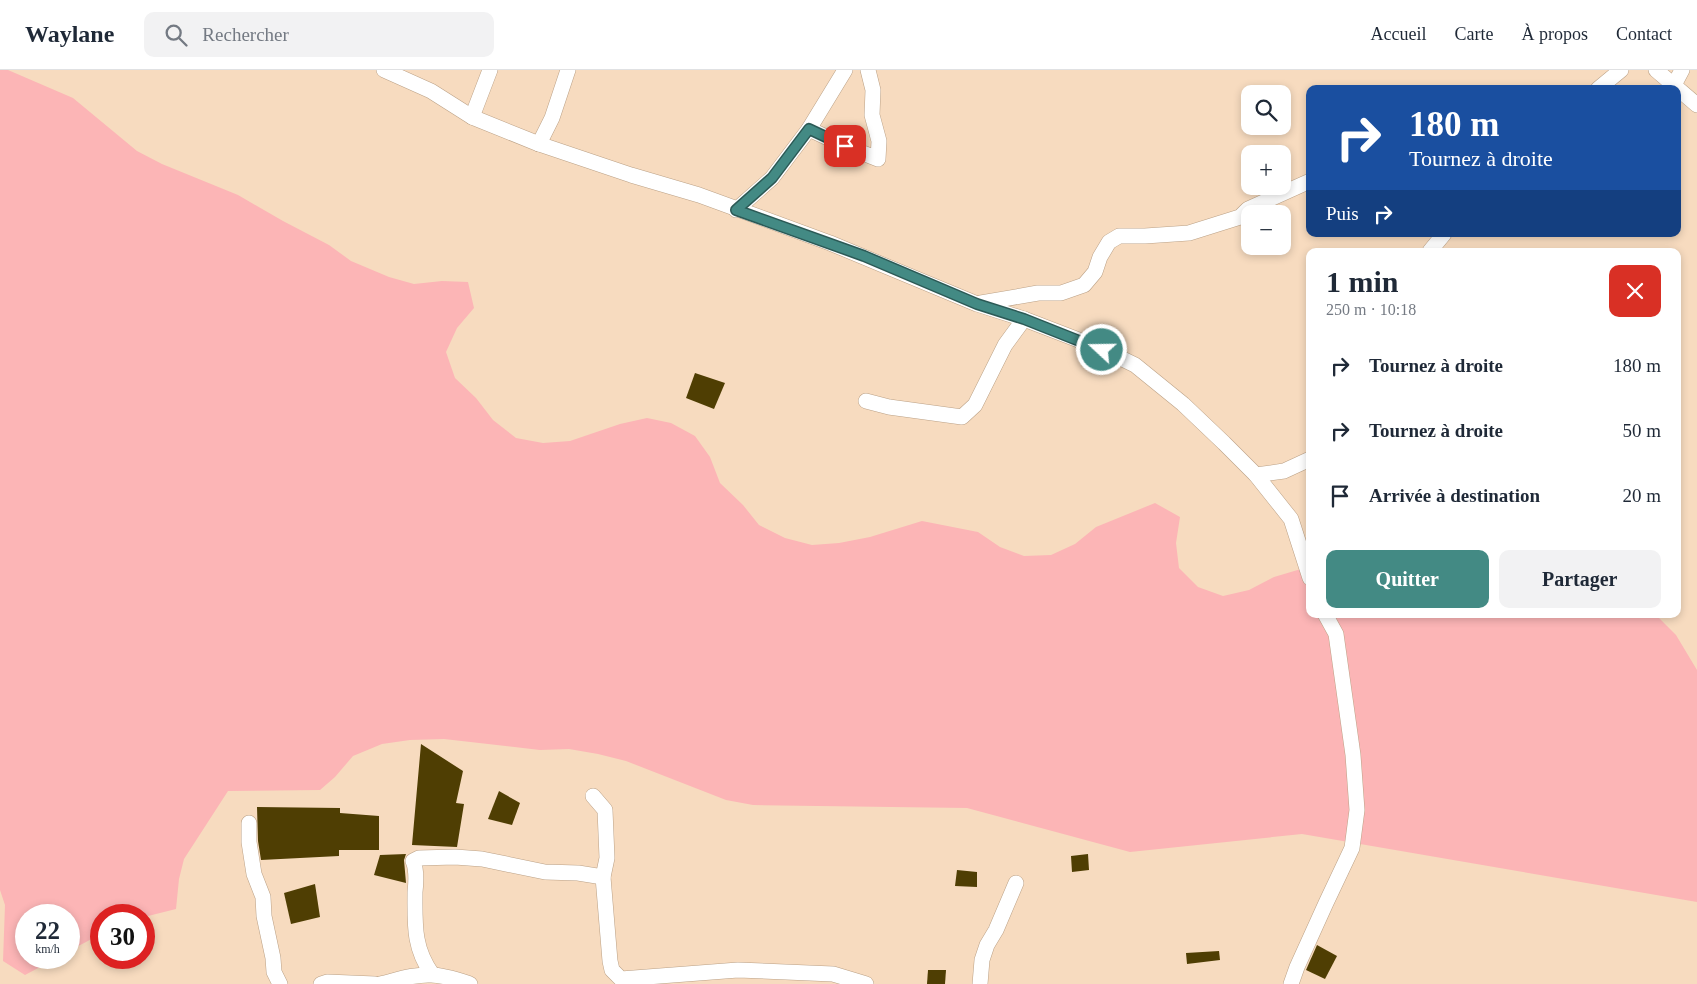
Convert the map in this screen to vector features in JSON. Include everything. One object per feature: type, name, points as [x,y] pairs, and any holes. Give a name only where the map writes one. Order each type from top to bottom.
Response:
[{"type":"street","points":[[384,70],[431,91],[472,117],[538,144],[699,195],[864,256],[977,304],[1024,319],[1135,364],[1183,404],[1256,475],[1291,519],[1306,566]]},
{"type":"street","points":[[472,117],[490,70]]},
{"type":"street","points":[[538,144],[552,118],[568,70]]},
{"type":"street","points":[[736,210],[772,178],[809,129],[845,70]]},
{"type":"street","points":[[809,129],[878,159],[879,142],[872,115],[873,90],[868,70]]},
{"type":"street","points":[[1603,85],[1621,70]]},
{"type":"street","points":[[1656,70],[1674,85],[1682,70]]},
{"type":"street","points":[[1681,91],[1697,106]]},
{"type":"street","points":[[977,304],[1038,293],[1061,293],[1084,285],[1095,272],[1100,257],[1110,242],[1119,236],[1189,233],[1240,217],[1248,209],[1306,183]]},
{"type":"street","points":[[1432,248],[1442,237]]},
{"type":"street","points":[[866,401],[889,407],[962,417],[975,405],[1005,345],[1024,319]]},
{"type":"street","points":[[1256,475],[1284,471],[1306,461]]},
{"type":"street","points":[[1291,984],[1352,848],[1358,810],[1353,755],[1336,634],[1327,618]]},
{"type":"street","points":[[593,796],[605,810],[607,858],[603,877],[610,961],[618,981],[738,970],[833,974],[866,984]]},
{"type":"street","points":[[249,823],[254,874],[263,897],[264,916],[274,972],[280,984]]},
{"type":"street","points":[[432,974],[422,960],[418,946],[415,922],[415,866],[413,861],[420,858],[455,857],[482,859],[546,872],[578,873],[603,877]]},
{"type":"street","points":[[980,984],[982,960],[987,945],[996,930],[1016,883]]},
{"type":"street","points":[[380,984],[406,977],[432,974],[470,984]]},
{"type":"street","points":[[321,984],[327,982],[375,984]]},
{"type":"shaded area","points":[[0,70],[8,70],[73,98],[137,151],[162,164],[238,195],[329,245],[351,261],[389,277],[414,284],[442,281],[468,282],[474,308],[457,328],[446,352],[455,378],[476,398],[493,420],[516,438],[543,443],[570,441],[620,424],[647,418],[671,423],[695,436],[710,457],[720,483],[743,505],[759,525],[785,538],[812,545],[839,543],[870,537],[922,521],[978,532],[1000,547],[1024,556],[1051,555],[1075,544],[1096,527],[1155,503],[1180,517],[1176,543],[1179,568],[1198,587],[1223,596],[1249,590],[1274,577],[1306,569],[1306,618],[1659,618],[1676,635],[1697,670],[1697,902],[1302,834],[1130,852],[967,808],[753,805],[726,800],[626,761],[598,754],[569,749],[540,750],[444,739],[410,740],[382,744],[353,756],[335,777],[320,790],[228,791],[184,859],[179,879],[176,909],[155,914],[155,904],[90,904],[90,940],[80,945],[80,904],[15,904],[15,969],[3,961],[5,905],[0,890]]},
{"type":"shaded area","points":[[16,969],[36,969],[25,975]]},
{"type":"building","points":[[695,373],[725,383],[714,409],[686,398]]},
{"type":"building","points":[[421,744],[463,771],[456,803],[464,804],[457,847],[412,845]]},
{"type":"building","points":[[499,791],[520,803],[512,825],[488,819]]},
{"type":"building","points":[[257,807],[340,808],[340,813],[379,816],[379,850],[339,850],[339,856],[261,860],[258,841]]},
{"type":"building","points":[[406,854],[404,860],[406,883],[374,875],[380,855]]},
{"type":"building","points":[[1088,854],[1089,870],[1072,872],[1071,856]]},
{"type":"building","points":[[957,870],[977,872],[977,887],[955,886]]},
{"type":"building","points":[[315,884],[320,917],[291,924],[284,893]]},
{"type":"building","points":[[1317,945],[1337,956],[1325,979],[1306,970]]},
{"type":"building","points":[[1219,951],[1220,960],[1187,964],[1186,953]]},
{"type":"building","points":[[928,970],[946,970],[945,984],[927,984]]},
{"type":"route","points":[[845,146],[809,129],[772,178],[736,210],[864,256],[977,304],[1024,319],[1102,350]]}]
